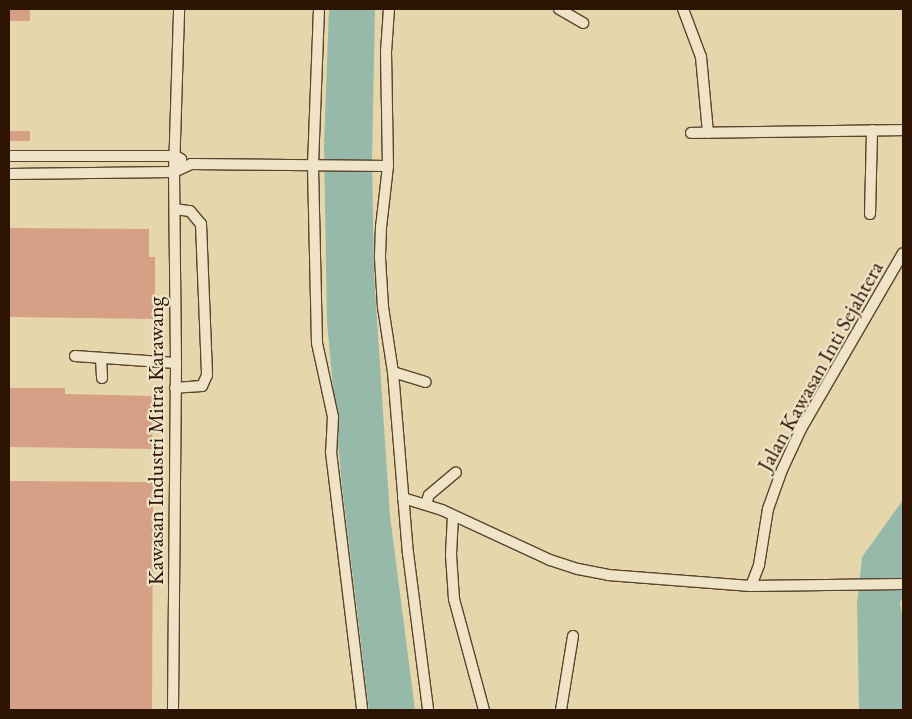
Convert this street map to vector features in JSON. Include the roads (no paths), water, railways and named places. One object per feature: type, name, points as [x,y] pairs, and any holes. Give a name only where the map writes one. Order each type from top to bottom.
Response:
[{"type":"street","name":"Kawasan Industri Mitra Karawang","points":[[173,710],[176,363],[174,172],[179,9]]},
{"type":"street","points":[[320,9],[316,167],[317,343],[333,417],[331,452],[362,710]]},
{"type":"street","points":[[389,9],[386,52],[388,166],[380,258],[384,324],[393,372],[408,554],[428,710]]},
{"type":"street","points":[[559,9],[583,23]]},
{"type":"street","points":[[683,9],[701,57],[708,133]]},
{"type":"street","points":[[870,214],[872,130]]},
{"type":"street","points":[[692,133],[903,130]]},
{"type":"street","points":[[9,156],[175,156],[191,164],[316,167],[388,166]]},
{"type":"street","points":[[9,174],[174,172],[191,164]]},
{"type":"street","points":[[175,209],[190,211],[201,224],[207,375],[202,386],[197,388],[175,388]]},
{"type":"street","name":"Jalan Kawasan Inti Sejahtera","points":[[751,586],[759,565],[768,509],[782,470],[801,429],[903,253]]},
{"type":"street","points":[[75,356],[176,363]]},
{"type":"street","points":[[101,358],[102,378]]},
{"type":"street","points":[[393,372],[426,382]]},
{"type":"street","points":[[426,504],[429,495],[456,472]]},
{"type":"street","points":[[403,498],[426,504],[550,560],[578,569],[608,575],[673,582],[751,586],[903,584]]},
{"type":"street","points":[[453,516],[451,555],[454,599],[484,710]]},
{"type":"street","points":[[561,710],[573,636]]}]
